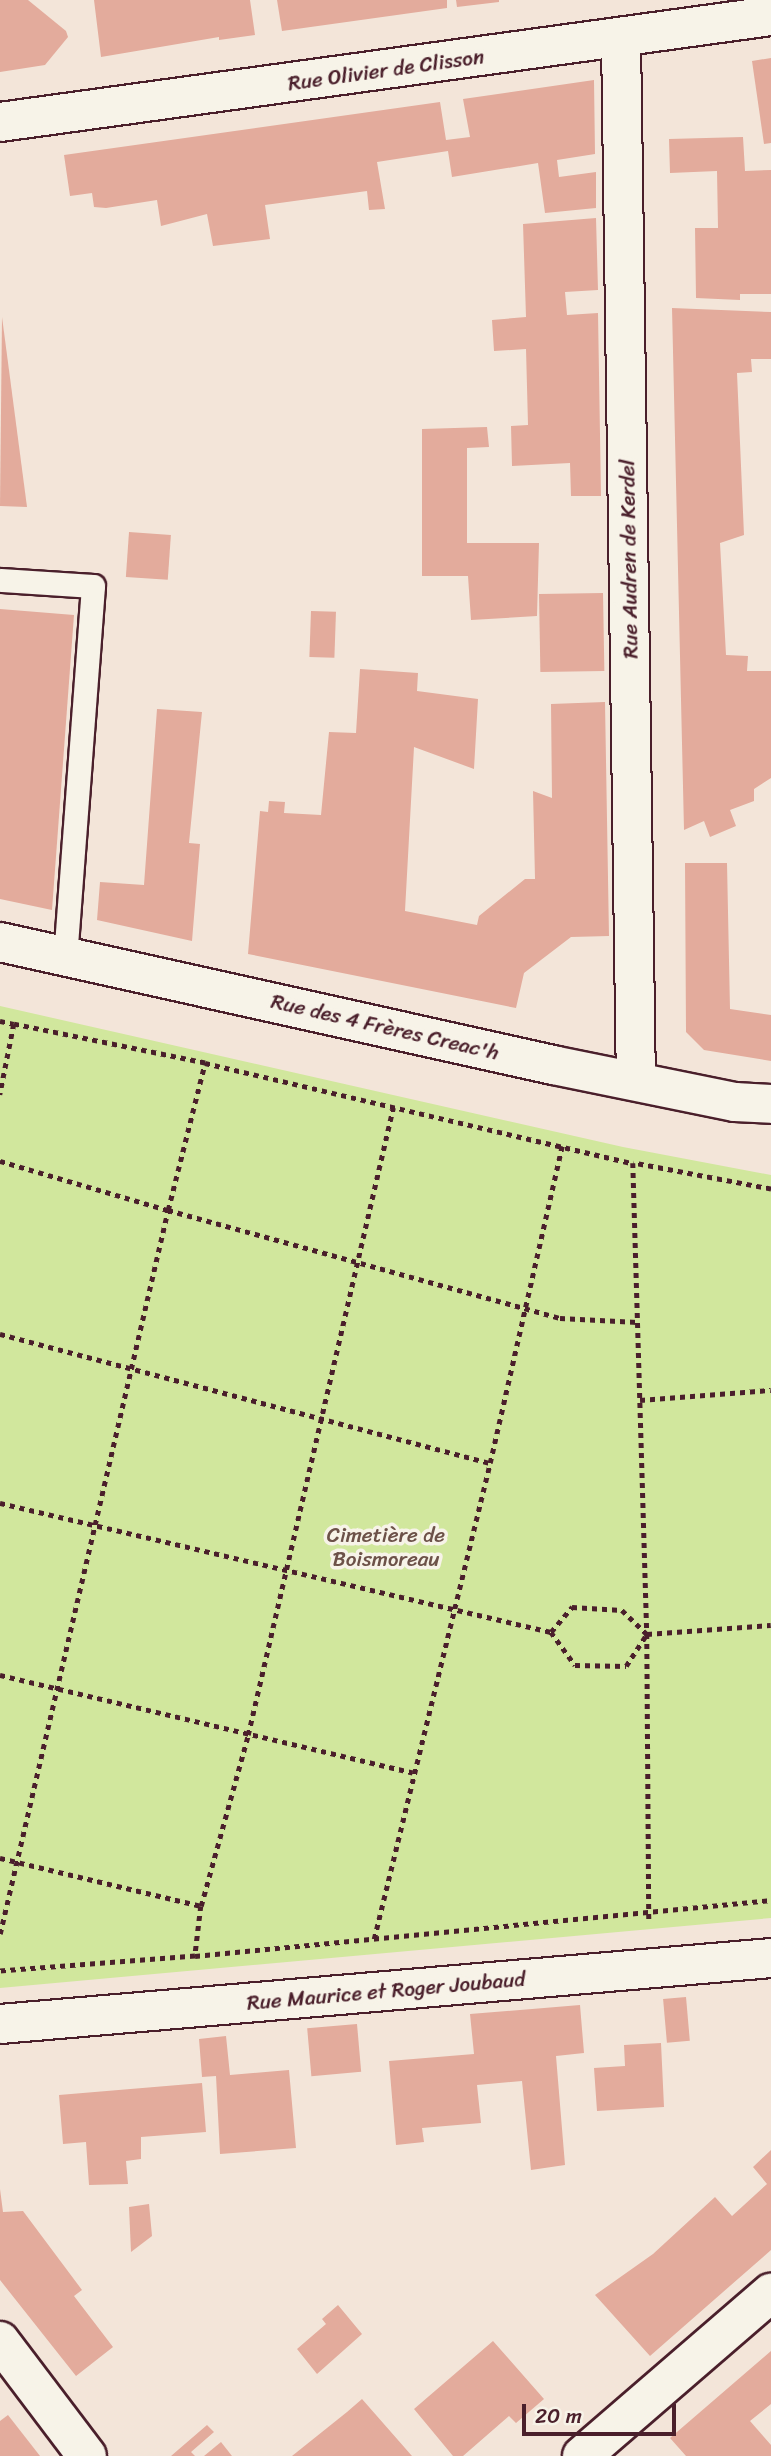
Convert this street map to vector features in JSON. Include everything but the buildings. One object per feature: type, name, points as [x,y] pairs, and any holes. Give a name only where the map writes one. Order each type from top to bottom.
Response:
[{"type":"street","name":"Rue Olivier de Clisson","points":[[0,122],[771,16]]},
{"type":"street","name":"Rue Audren de Kerdel","points":[[621,37],[636,1081]]},
{"type":"street","name":"Rue des 4 Frères Creac'h","points":[[0,942],[735,1102],[771,1104]]},
{"type":"street","name":"Rue Maurice et Roger Joubaud","points":[[0,2024],[771,1958]]},
{"type":"street","points":[[582,2456],[771,2293]]},
{"type":"street","points":[[0,2341],[87,2456]]},
{"type":"lane","points":[[0,580],[93,586],[65,956]]},
{"type":"path","points":[[0,1021],[205,1063],[633,1163],[771,1189]]},
{"type":"path","points":[[0,1094],[14,1024]]},
{"type":"path","points":[[0,1934],[93,1526],[134,1368],[168,1210],[205,1063]]},
{"type":"path","points":[[195,1956],[201,1906],[248,1735],[284,1571],[324,1419],[393,1108]]},
{"type":"path","points":[[373,1939],[490,1463],[562,1146]]},
{"type":"path","points":[[0,1161],[560,1318],[638,1322]]},
{"type":"path","points":[[633,1163],[647,1634],[649,1912]]},
{"type":"path","points":[[0,1334],[490,1463]]},
{"type":"path","points":[[640,1400],[771,1390]]},
{"type":"path","points":[[0,1503],[551,1632],[575,1665],[626,1666],[647,1634]]},
{"type":"path","points":[[551,1632],[572,1607],[622,1610],[647,1634],[771,1625]]},
{"type":"path","points":[[0,1675],[413,1773]]},
{"type":"path","points":[[0,1858],[201,1906]]},
{"type":"path","points":[[0,1971],[195,1956],[771,1900]]},
{"type":"green space","name":"Cimetière de Boismoreau","points":[[0,1006],[623,1147],[771,1175],[771,1918],[0,1988]]}]
